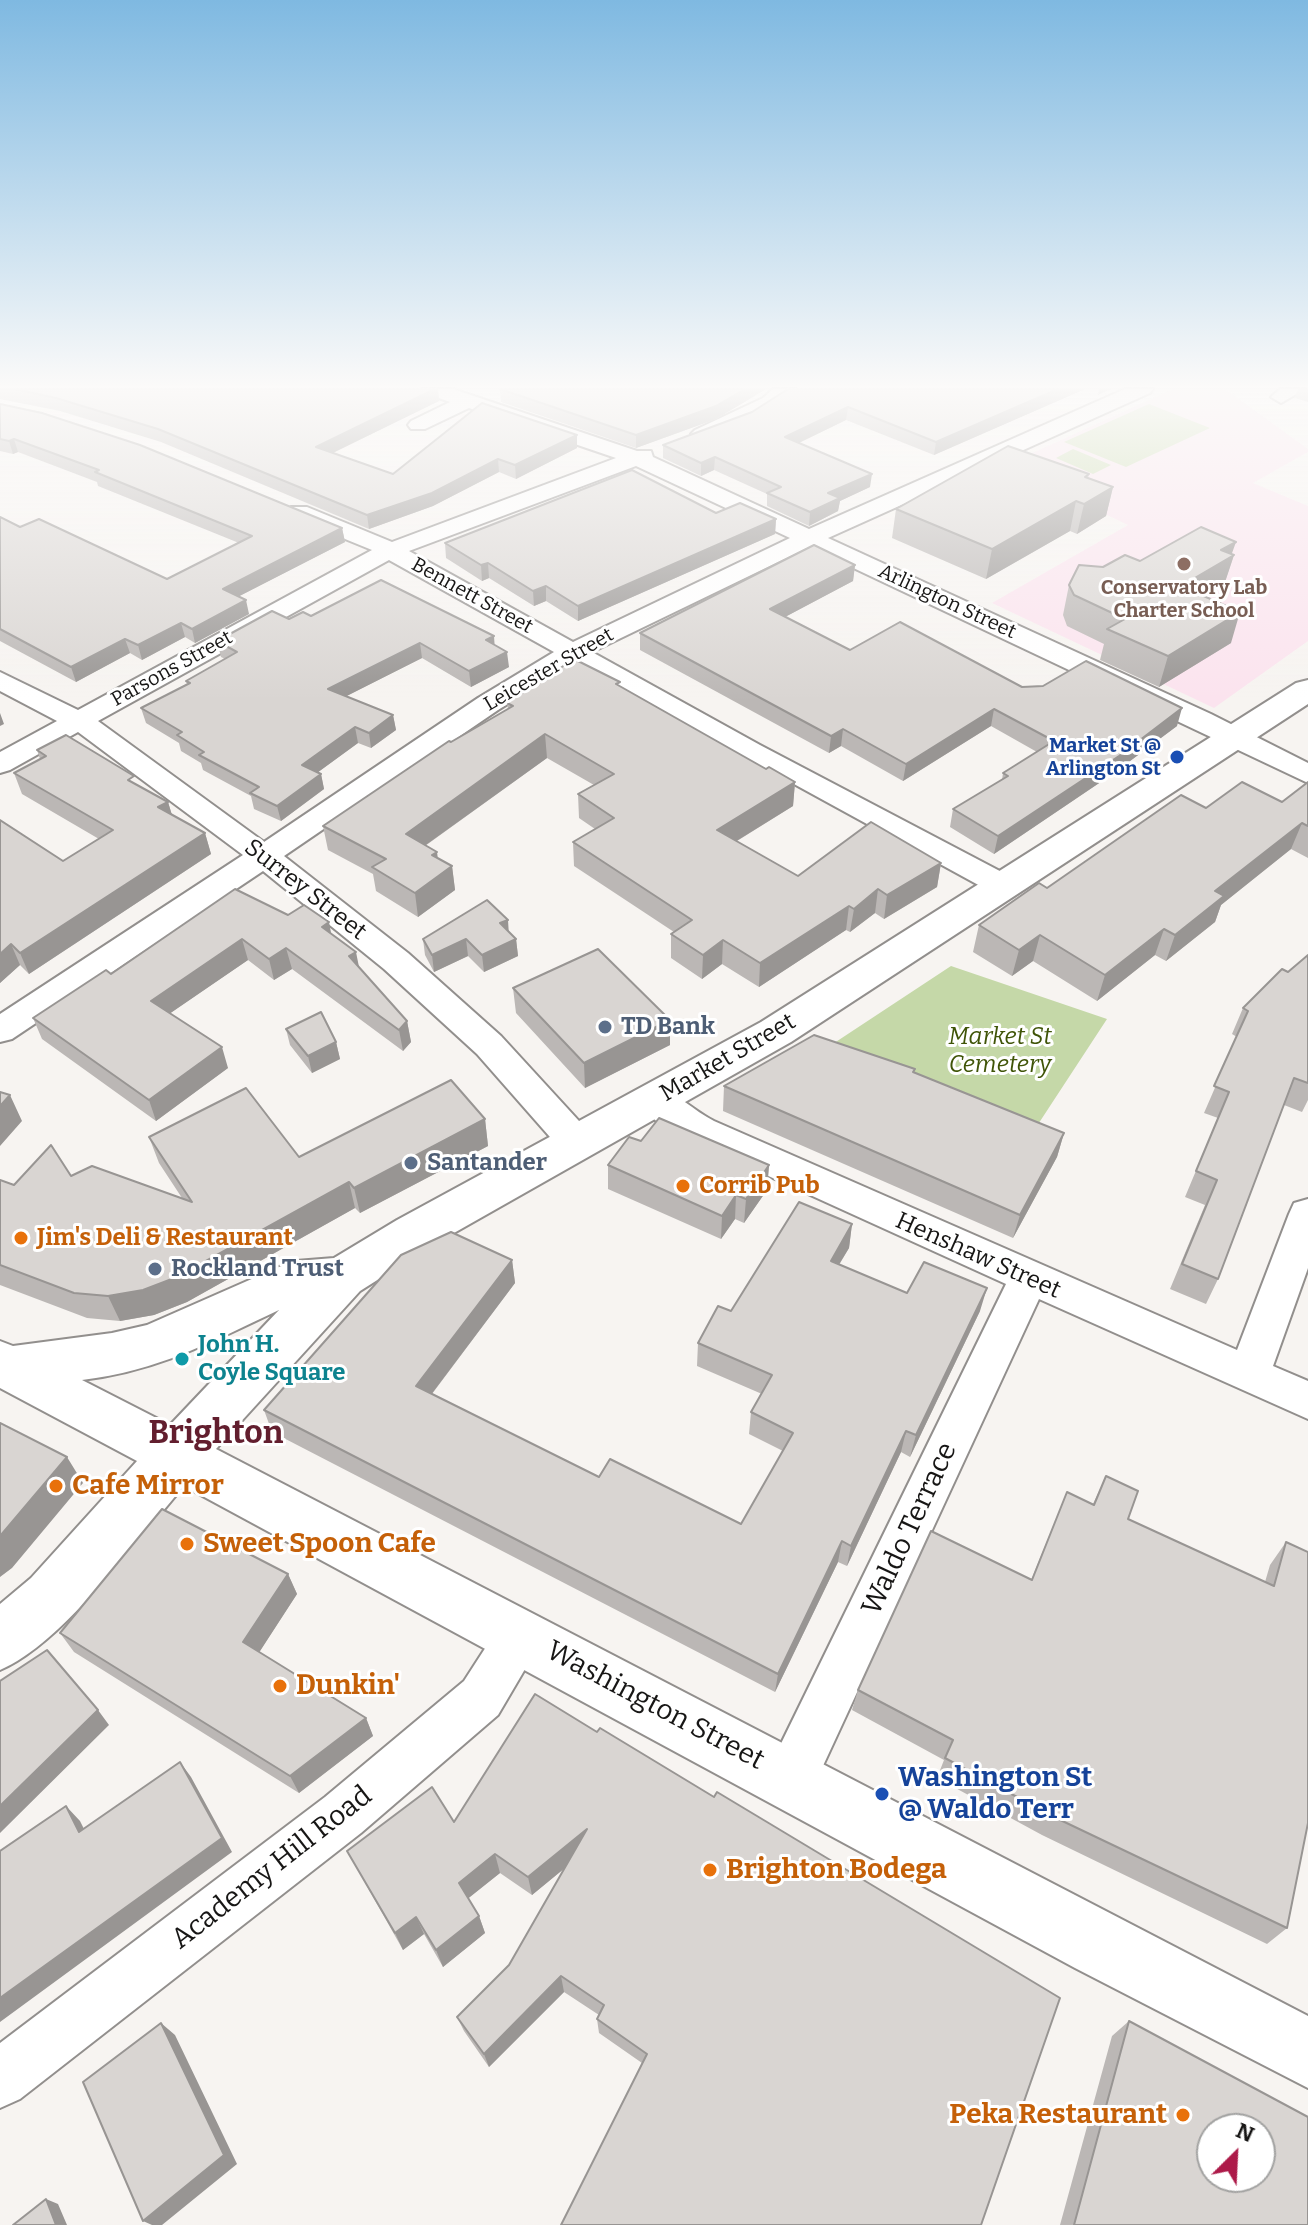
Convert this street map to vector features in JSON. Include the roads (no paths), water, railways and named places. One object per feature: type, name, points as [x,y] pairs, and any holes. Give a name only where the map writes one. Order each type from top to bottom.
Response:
[{"type":"main road","name":"Market Street","points":[[0,1641],[51,1597],[295,1325],[343,1277],[414,1233],[776,1032],[1308,690]]},
{"type":"main road","points":[[4,1366],[112,1355],[155,1345],[296,1281],[343,1277]]},
{"type":"main road","name":"Washington Street","points":[[4,1366],[521,1635],[1084,1937],[1308,2053]]},
{"type":"street","name":"Parsons Street","points":[[0,764],[372,558],[541,493]]},
{"type":"street","name":"Arlington Street","points":[[714,493],[1308,774]]},
{"type":"street","name":"Leicester Street","points":[[0,1030],[488,704],[574,651],[910,493]]},
{"type":"street","name":"Bennett Street","points":[[283,506],[392,552],[750,751],[1004,886]]},
{"type":"street","points":[[1054,680],[1080,665]]},
{"type":"street","name":"Surrey Street","points":[[0,680],[95,730],[264,856],[396,961],[489,1045],[577,1143]]},
{"type":"street","name":"Henshaw Street","points":[[655,1099],[678,1119],[701,1131],[1308,1401]]},
{"type":"street","points":[[1249,1375],[1308,1214]]},
{"type":"street","name":"Waldo Terrace","points":[[791,1778],[1028,1279]]},
{"type":"street","name":"Academy Hill Road","points":[[0,2079],[331,1825],[481,1698],[521,1635]]},
{"type":"place","name":"Conservatory Lab Charter School","points":[[1184,564]]},
{"type":"place","name":"Market St @ Arlington St","points":[[1177,757]]},
{"type":"place","name":"TD Bank","points":[[605,1027]]},
{"type":"place","name":"Santander","points":[[411,1163]]},
{"type":"place","name":"Corrib Pub","points":[[683,1186]]},
{"type":"place","name":"Jim's Deli & Restaurant","points":[[21,1238]]},
{"type":"place","name":"Rockland Trust","points":[[155,1269]]},
{"type":"place","name":"John H. Coyle Square","points":[[182,1359]]},
{"type":"place","name":"Cafe Mirror","points":[[56,1486]]},
{"type":"place","name":"Sweet Spoon Cafe","points":[[187,1544]]},
{"type":"place","name":"Dunkin'","points":[[280,1686]]},
{"type":"place","name":"Washington St @ Waldo Terr","points":[[882,1794]]},
{"type":"place","name":"Brighton Bodega","points":[[710,1870]]},
{"type":"place","name":"Peka Restaurant","points":[[1183,2115]]},
{"type":"district","name":"Brighton","points":[[216,1434]]},
{"type":"park label","name":"Market St Cemetery","points":[[1000,1051]]}]
